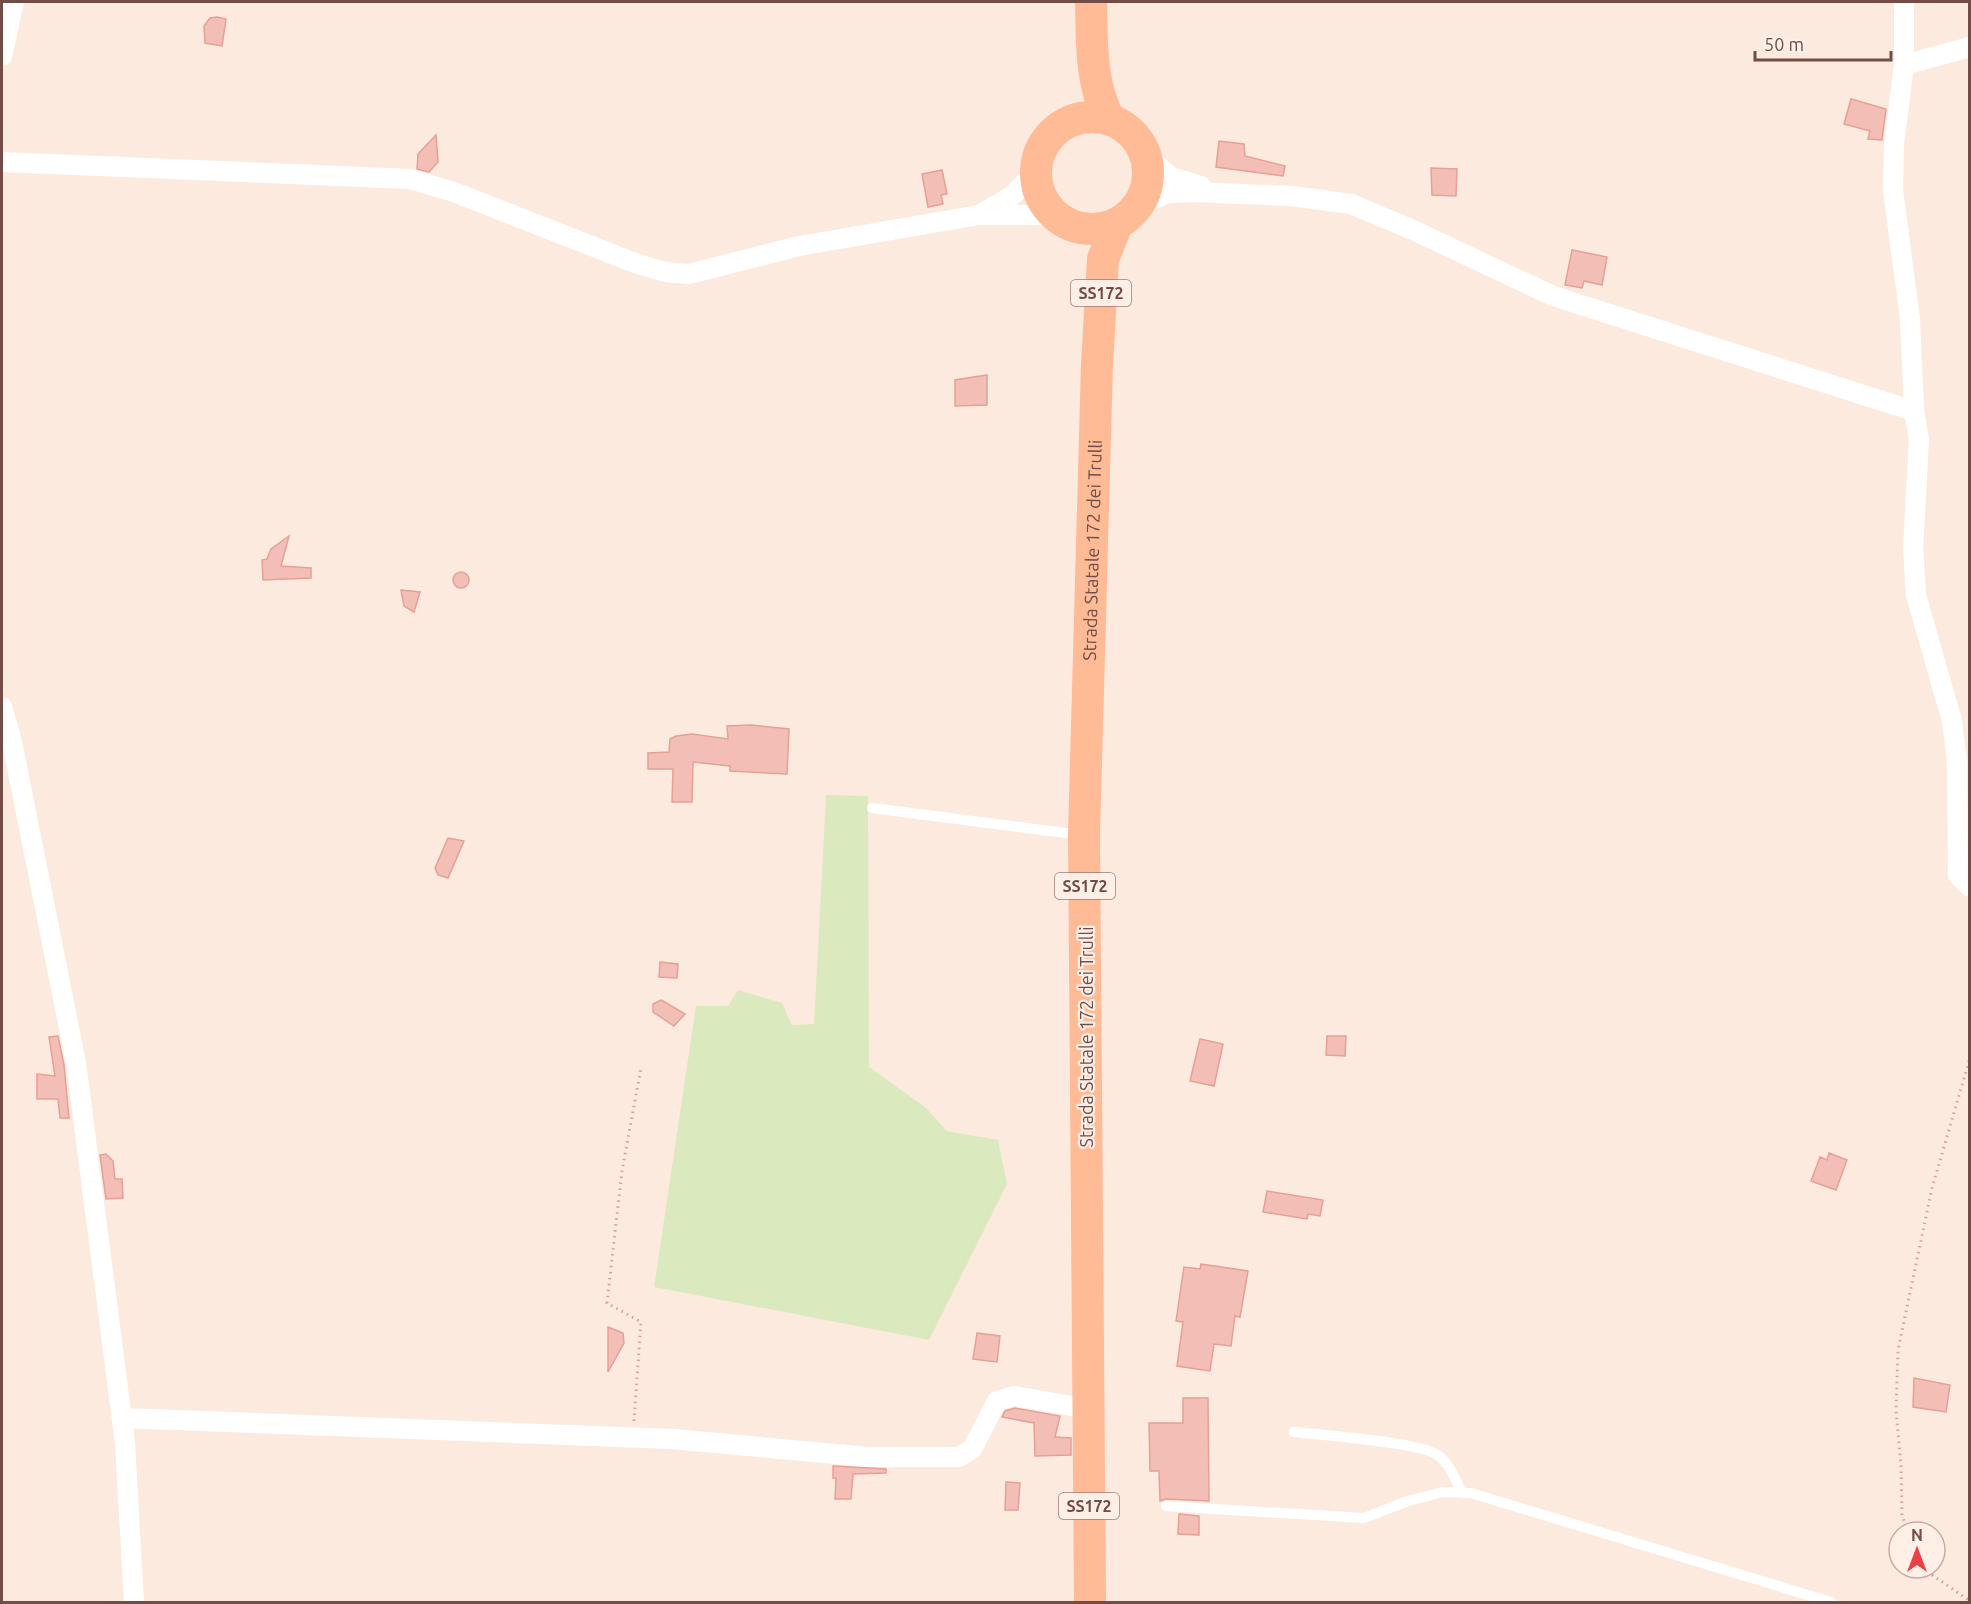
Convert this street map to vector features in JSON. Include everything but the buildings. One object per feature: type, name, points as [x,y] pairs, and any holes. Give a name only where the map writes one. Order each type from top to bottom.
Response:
[{"type":"main road","points":[[1091,2],[1093,62],[1099,91],[1110,120]]},
{"type":"main road","points":[[1073,121],[1081,106],[1093,62]]},
{"type":"main road","points":[[1036,170],[1043,147],[1050,136],[1073,121],[1092,117],[1110,120],[1133,135],[1146,156]]},
{"type":"main road","name":"Strada Statale 172 dei Trulli","points":[[1090,1602],[1084,835],[1097,364],[1103,259],[1128,214],[1147,188],[1149,173],[1146,156]]},
{"type":"main road","name":"Strada Statale 172 dei Trulli","points":[[1036,170],[1043,201],[1078,240],[1084,257],[1097,364]]},
{"type":"main road","points":[[1062,220],[1100,229],[1128,214]]},
{"type":"street","points":[[2,56],[14,2]]},
{"type":"street","points":[[1904,2],[1904,65],[1894,143],[1893,190],[1910,319],[1914,411],[1919,439],[1913,548],[1916,595],[1952,722],[1958,762],[1958,875],[1970,887]]},
{"type":"street","points":[[1904,65],[1970,47]]},
{"type":"street","points":[[1146,156],[1170,177],[1224,192]]},
{"type":"street","points":[[2,162],[410,179],[454,192],[635,263],[688,274],[799,246],[979,215],[1062,220]]},
{"type":"street","points":[[979,215],[1013,195],[1036,170]]},
{"type":"street","points":[[1128,214],[1168,193],[1224,192],[1292,196],[1351,204],[1444,243],[1553,296],[1914,411]]},
{"type":"street","points":[[2,707],[12,742],[76,1063],[130,1485],[134,1602]]},
{"type":"street","points":[[122,1418],[673,1438],[868,1457],[959,1456],[972,1449],[997,1401],[1014,1396],[1089,1409]]},
{"type":"lane","points":[[872,808],[1084,835]]},
{"type":"lane","points":[[1294,1432],[1398,1445],[1435,1453],[1448,1465],[1462,1493]]},
{"type":"lane","points":[[1166,1506],[1364,1518],[1408,1501],[1443,1492],[1471,1493],[1831,1602]]},
{"type":"path","points":[[1904,1520],[1896,1412],[1898,1350],[1932,1188],[1970,1058]]},
{"type":"path","points":[[632,1437],[641,1322],[607,1303],[622,1171],[641,1068]]},
{"type":"path","points":[[1939,1580],[1970,1601]]},
{"type":"green space","points":[[826,795],[868,796],[869,1067],[925,1107],[947,1131],[998,1140],[1007,1184],[929,1340],[654,1287],[696,1006],[728,1006],[738,990],[782,1003],[792,1025],[814,1024]]}]
